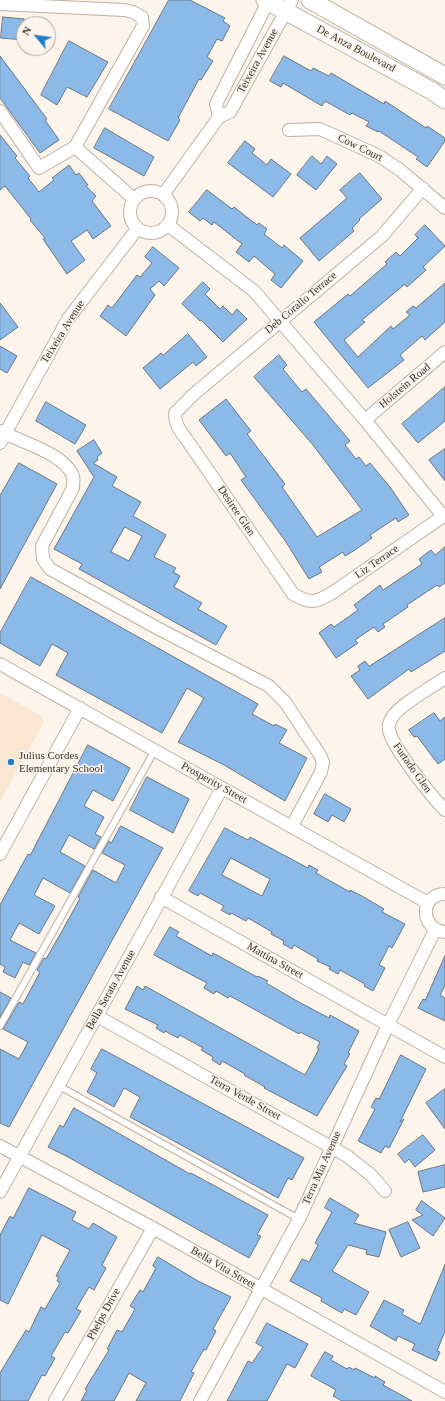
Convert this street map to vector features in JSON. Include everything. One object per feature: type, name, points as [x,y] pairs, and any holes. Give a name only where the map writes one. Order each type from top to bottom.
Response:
[{"type":"street","name":"De Anza Boulevard","points":[[310,0],[445,76]]},
{"type":"street","name":"De Anza Boulevard","points":[[268,1],[289,6],[445,100]]},
{"type":"street","name":"Teixeira Avenue","points":[[219,117],[216,104],[268,1]]},
{"type":"street","points":[[0,4],[124,10],[133,12],[142,17],[143,26],[75,147],[39,168],[0,111]]},
{"type":"street","name":"Teixeira Avenue","points":[[163,195],[219,117],[230,112],[289,6]]},
{"type":"street","name":"Cow Court","points":[[289,130],[320,129],[379,156],[423,188],[445,208]]},
{"type":"street","points":[[75,147],[134,200]]},
{"type":"street","name":"Deb Corallo Terrace","points":[[175,413],[194,394],[382,236],[423,188]]},
{"type":"street","points":[[153,191],[163,195],[170,203],[172,209],[172,216],[168,225],[160,232],[154,234],[137,229],[131,220],[130,213],[134,200],[146,192],[153,191]]},
{"type":"street","points":[[168,225],[254,291],[365,420],[444,515]]},
{"type":"street","name":"Teixeira Avenue","points":[[2,436],[68,319],[137,229]]},
{"type":"street","name":"Holstein Road","points":[[365,420],[445,352]]},
{"type":"street","name":"Desiree Glen","points":[[175,413],[175,420],[178,429],[293,594],[306,602]]},
{"type":"street","points":[[2,436],[60,460],[69,469],[74,477],[73,488],[42,546],[43,559],[50,569],[159,629],[268,686],[285,702],[320,755],[323,762],[321,772],[292,826]]},
{"type":"street","name":"Liz Terrace","points":[[306,602],[320,600],[332,593],[444,515]]},
{"type":"street","name":"Prosperity Street","points":[[0,664],[155,749],[428,903]]},
{"type":"street","name":"Furtado Glen","points":[[445,678],[394,715],[390,722],[389,729],[391,738],[432,797],[445,810]]},
{"type":"street","points":[[0,854],[80,708]]},
{"type":"street","name":"Bella Serata Avenue","points":[[0,1192],[222,788]]},
{"type":"street","points":[[440,931],[427,921],[425,915],[428,903],[436,896],[445,894]]},
{"type":"street","name":"Mattina Street","points":[[162,897],[445,1057]]},
{"type":"street","name":"Terra Mia Avenue","points":[[200,1401],[262,1290],[299,1219],[388,1025],[440,931]]},
{"type":"street","name":"Terra Verde Street","points":[[97,1016],[347,1156],[371,1175],[385,1191]]},
{"type":"street","name":"Bella Vita Street","points":[[0,1146],[153,1228],[445,1391]]},
{"type":"street","name":"Phelps Drive","points":[[55,1401],[153,1228]]},
{"type":"street","points":[[440,1401],[445,1391]]},
{"type":"lane","points":[[0,1026],[155,749]]},
{"type":"lane","points":[[59,1086],[299,1219]]},
{"type":"shaded area","name":"Julius Cordes Elementary School","points":[[0,693],[42,716],[44,722],[0,802]]},
{"type":"building","points":[[169,0],[190,0],[225,18],[223,21],[230,26],[222,41],[217,39],[207,57],[213,61],[201,80],[199,79],[178,118],[180,120],[168,141],[109,109]]},
{"type":"building","points":[[3,17],[16,18],[16,39],[1,38]]},
{"type":"building","points":[[69,41],[108,62],[87,97],[67,87],[57,105],[41,95]]},
{"type":"building","points":[[0,56],[47,119],[45,120],[59,140],[40,153],[0,98]]},
{"type":"building","points":[[284,56],[311,71],[313,68],[329,76],[331,73],[384,104],[385,101],[426,128],[427,126],[445,138],[445,141],[427,167],[416,159],[418,157],[379,131],[378,132],[366,126],[369,122],[352,113],[350,115],[325,101],[322,106],[283,83],[281,87],[270,81]]},
{"type":"building","points":[[105,128],[154,157],[144,176],[94,148]]},
{"type":"building","points":[[0,135],[17,156],[15,158],[30,176],[28,178],[39,192],[54,180],[52,178],[69,165],[76,175],[79,173],[88,185],[86,186],[96,196],[92,201],[111,226],[93,239],[87,230],[71,241],[85,260],[67,274],[43,239],[45,238],[5,186],[0,190]]},
{"type":"building","points":[[245,141],[255,149],[252,153],[267,165],[271,159],[291,174],[273,197],[228,163]]},
{"type":"building","points":[[312,156],[321,164],[327,156],[337,164],[316,190],[297,175]]},
{"type":"building","points":[[360,173],[382,199],[359,219],[360,220],[352,228],[354,231],[319,261],[300,238],[347,198],[340,190]]},
{"type":"building","points":[[207,190],[232,209],[234,207],[257,225],[259,223],[267,229],[264,234],[282,248],[284,245],[303,261],[281,288],[271,280],[275,274],[254,256],[249,262],[236,252],[242,244],[214,222],[212,225],[203,218],[200,221],[189,212]]},
{"type":"building","points":[[425,225],[445,246],[423,267],[426,270],[407,287],[405,284],[362,320],[365,322],[344,340],[358,357],[391,326],[393,329],[410,315],[406,312],[413,306],[416,308],[445,283],[445,322],[425,340],[422,336],[400,355],[404,360],[368,388],[314,322],[348,294],[350,296],[387,264],[385,262],[396,252],[400,256],[418,238],[415,235]]},
{"type":"building","points":[[153,247],[179,268],[164,286],[159,281],[150,289],[155,295],[126,336],[100,316],[108,305],[112,308],[137,275],[140,277],[152,263],[145,257]]},
{"type":"building","points":[[203,282],[210,289],[205,294],[220,309],[223,306],[232,315],[237,309],[247,319],[223,342],[182,304]]},
{"type":"building","points":[[0,303],[18,327],[0,340]]},
{"type":"building","points":[[188,334],[207,357],[196,366],[193,362],[160,389],[143,368],[161,353],[163,355]]},
{"type":"building","points":[[0,346],[17,356],[7,373],[0,369]]},
{"type":"building","points":[[279,355],[287,365],[283,369],[302,392],[306,389],[350,441],[345,445],[356,459],[359,457],[366,466],[370,463],[390,487],[409,515],[398,522],[396,518],[370,535],[372,538],[355,550],[345,556],[343,552],[319,567],[322,572],[309,579],[286,542],[241,480],[246,477],[230,453],[226,456],[199,420],[226,399],[251,431],[247,434],[285,484],[282,487],[317,537],[362,510],[313,445],[254,377]]},
{"type":"building","points":[[445,387],[445,421],[418,443],[402,424]]},
{"type":"building","points":[[46,402],[86,425],[75,444],[36,421]]},
{"type":"building","points":[[94,440],[102,453],[97,457],[98,460],[93,463],[117,477],[112,486],[141,502],[133,516],[166,535],[154,557],[176,568],[173,572],[180,576],[174,587],[202,603],[198,609],[227,626],[216,645],[79,569],[82,564],[54,549],[94,477],[77,451]],"holes":[[[125,527],[142,536],[129,561],[111,552]]]},
{"type":"building","points":[[445,449],[445,481],[429,460]]},
{"type":"building","points":[[19,463],[57,484],[0,589],[0,496]]},
{"type":"building","points":[[445,547],[445,583],[439,587],[437,585],[407,605],[408,607],[383,624],[385,627],[378,632],[374,627],[355,640],[358,643],[336,658],[319,633],[331,624],[334,627],[358,610],[354,605],[380,585],[383,590],[422,564],[419,559],[431,550],[435,555]]},
{"type":"building","points":[[31,577],[258,704],[252,714],[274,726],[275,724],[287,730],[279,743],[307,758],[285,801],[224,765],[178,742],[204,698],[187,688],[162,733],[56,675],[68,653],[52,644],[40,666],[0,643],[0,633]]},
{"type":"building","points":[[445,618],[445,651],[411,672],[409,669],[368,699],[351,676],[360,670],[358,666],[365,661],[369,666]]},
{"type":"building","points":[[434,713],[440,721],[445,717],[445,759],[438,764],[417,736],[414,737],[409,730]]},
{"type":"building","points":[[88,745],[130,768],[113,801],[93,790],[84,806],[104,817],[95,834],[101,837],[94,849],[69,835],[60,852],[85,866],[70,893],[43,878],[34,895],[55,906],[39,934],[19,923],[10,940],[36,953],[29,965],[23,962],[15,978],[3,972],[5,967],[0,964],[0,905],[28,854],[30,855]]},
{"type":"building","points":[[147,777],[189,799],[173,833],[130,810]]},
{"type":"building","points":[[325,794],[351,809],[344,822],[332,815],[328,822],[314,814]]},
{"type":"building","points":[[121,826],[163,848],[9,1127],[0,1123],[0,1049],[19,1059],[28,1042],[3,1029],[19,1002],[23,1004],[40,972],[37,970],[44,958],[46,959],[62,931],[93,870],[116,883],[125,865],[102,853],[109,841],[111,843]]},
{"type":"building","points":[[225,828],[248,840],[250,837],[308,868],[309,865],[318,870],[316,873],[350,892],[350,890],[362,896],[384,909],[382,912],[405,924],[392,948],[389,946],[379,965],[385,968],[373,991],[364,986],[365,984],[340,970],[338,974],[329,969],[330,967],[317,961],[318,959],[294,945],[292,949],[283,944],[284,941],[271,934],[272,932],[248,918],[246,921],[231,913],[230,915],[221,910],[224,906],[200,893],[198,896],[189,891]],"holes":[[[231,858],[270,879],[262,896],[222,875]]]},
{"type":"building","points":[[170,927],[179,932],[176,936],[212,956],[213,953],[257,977],[258,976],[268,981],[266,983],[297,1001],[329,1018],[330,1015],[359,1031],[348,1053],[350,1054],[344,1064],[347,1066],[317,1116],[264,1088],[265,1087],[244,1075],[245,1074],[222,1061],[220,1065],[212,1060],[213,1057],[201,1050],[203,1048],[180,1035],[178,1038],[165,1031],[164,1033],[156,1028],[158,1025],[125,1009],[137,986],[143,990],[145,986],[305,1075],[319,1049],[317,1048],[320,1042],[300,1032],[299,1034],[230,996],[228,998],[216,991],[214,994],[204,988],[207,983],[154,955]]},
{"type":"building","points":[[445,956],[445,986],[440,995],[445,998],[445,1021],[418,1008],[423,999],[425,1000]]},
{"type":"building","points":[[0,992],[11,998],[0,1017]]},
{"type":"building","points":[[102,1049],[304,1158],[292,1180],[288,1178],[278,1198],[130,1117],[140,1097],[124,1088],[114,1107],[87,1092],[97,1073],[91,1069]]},
{"type":"building","points":[[401,1055],[426,1069],[400,1122],[404,1119],[389,1148],[385,1146],[381,1153],[358,1141],[375,1109],[371,1107],[376,1098],[379,1099]]},
{"type":"building","points":[[445,1089],[445,1129],[426,1103]]},
{"type":"building","points":[[74,1108],[190,1174],[191,1173],[268,1215],[257,1235],[261,1236],[249,1258],[48,1147],[60,1125],[63,1127]]},
{"type":"building","points":[[423,1135],[435,1150],[415,1167],[409,1159],[405,1163],[398,1154]]},
{"type":"building","points":[[445,1165],[445,1187],[423,1192],[418,1172]]},
{"type":"building","points":[[29,1188],[76,1212],[72,1220],[89,1229],[93,1223],[117,1237],[102,1265],[106,1268],[94,1290],[89,1287],[76,1309],[81,1311],[68,1333],[65,1332],[51,1356],[55,1358],[45,1376],[42,1375],[28,1401],[0,1401],[0,1373],[26,1330],[29,1332],[41,1307],[45,1309],[60,1283],[57,1281],[59,1277],[56,1276],[70,1250],[42,1235],[8,1304],[0,1300],[0,1235],[10,1216],[13,1218]]},
{"type":"building","points":[[330,1198],[359,1215],[354,1223],[386,1232],[379,1257],[366,1254],[367,1250],[348,1245],[332,1271],[369,1292],[356,1315],[344,1309],[342,1313],[321,1301],[322,1298],[290,1281],[302,1259],[309,1262],[318,1245],[315,1243],[332,1212],[325,1208]]},
{"type":"building","points":[[422,1201],[445,1218],[433,1236],[412,1220],[423,1215],[416,1210]]},
{"type":"building","points":[[408,1222],[420,1248],[401,1257],[389,1230]]},
{"type":"building","points":[[158,1257],[198,1281],[231,1297],[213,1329],[216,1331],[206,1350],[204,1349],[191,1372],[194,1373],[180,1401],[136,1401],[146,1383],[129,1373],[114,1401],[81,1401],[87,1390],[85,1389],[109,1350],[107,1349],[117,1330],[122,1332],[135,1309],[130,1306],[140,1290],[143,1292],[156,1268],[153,1266]]},
{"type":"building","points":[[445,1265],[445,1331],[437,1351],[440,1352],[436,1361],[412,1350],[415,1344],[398,1336],[396,1341],[370,1326],[384,1300],[404,1310],[402,1314],[420,1324]]},
{"type":"building","points":[[267,1323],[308,1344],[295,1368],[287,1364],[267,1401],[227,1401],[248,1361],[252,1363],[263,1347],[256,1343]]},
{"type":"building","points":[[325,1352],[333,1356],[331,1360],[347,1369],[349,1367],[354,1370],[355,1368],[375,1378],[375,1376],[385,1382],[383,1385],[412,1401],[342,1401],[333,1396],[336,1390],[311,1376]]},
{"type":"place","name":"Julius Cordes Elementary School","points":[[11,762]]}]
